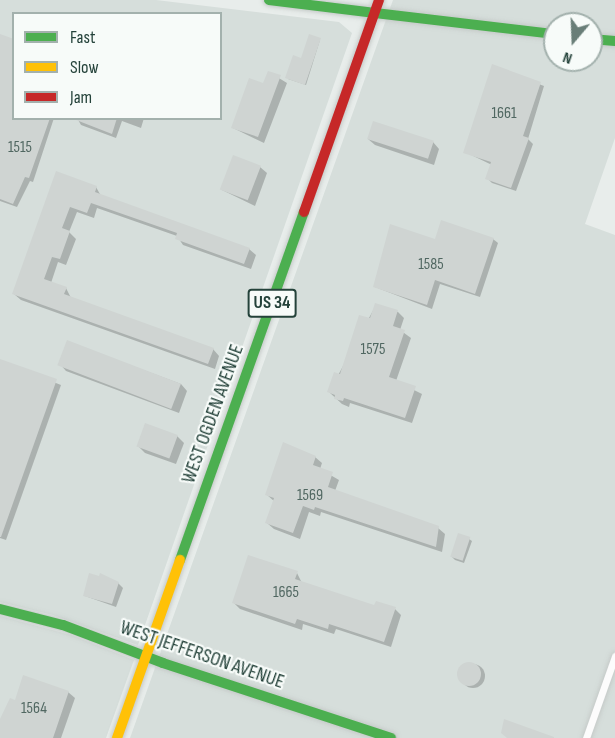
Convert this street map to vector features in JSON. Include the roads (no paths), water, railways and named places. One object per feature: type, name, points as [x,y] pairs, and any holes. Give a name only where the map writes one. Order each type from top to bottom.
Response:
[{"type":"main road","points":[[269,0],[543,33]]},
{"type":"main road","name":"WEST OGDEN AVENUE","points":[[117,738],[379,0]]},
{"type":"main road","name":"WEST JEFFERSON AVENUE","points":[[0,609],[63,625],[146,656],[391,738]]},
{"type":"street","points":[[586,738],[615,656]]}]
